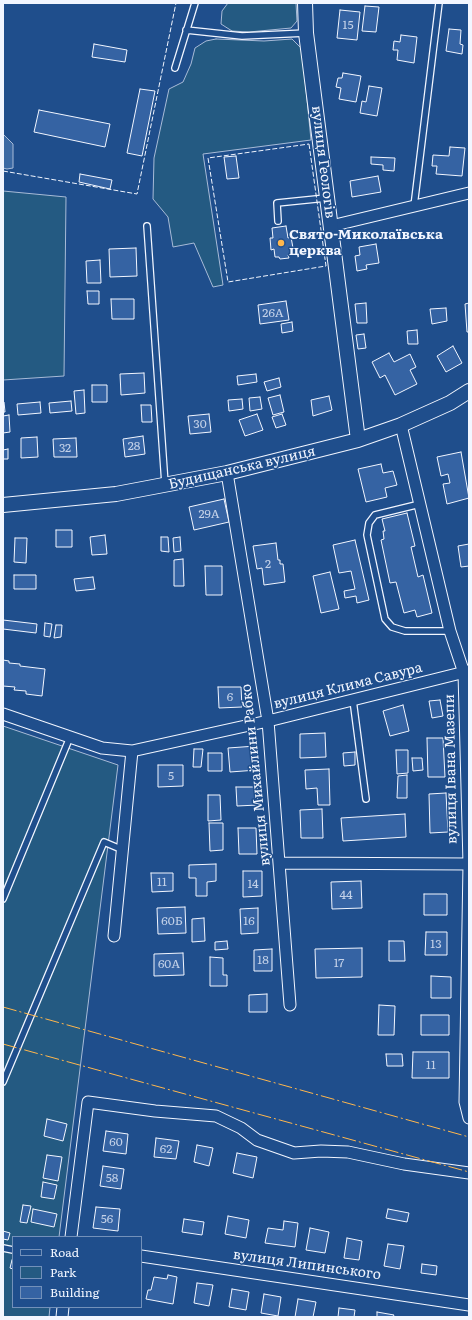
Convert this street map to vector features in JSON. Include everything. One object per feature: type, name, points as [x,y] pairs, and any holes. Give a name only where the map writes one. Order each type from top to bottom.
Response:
[{"type":"street","name":"вулиця Геологів","points":[[305,3],[306,33],[329,198],[331,226],[358,440]]},
{"type":"street","points":[[331,226],[469,193]]},
{"type":"street","name":"Будищанська вулиця","points":[[3,505],[116,494],[165,486],[227,473],[358,440],[401,425],[450,403],[469,390]]},
{"type":"street","name":"вулиця Івана Мазепи","points":[[401,425],[450,631],[466,672],[469,864],[465,1102],[469,1118]]},
{"type":"street","name":"вулиця Михайлини Рабко","points":[[227,473],[268,721],[290,1005]]},
{"type":"street","name":"вулиця Клима Савура","points":[[3,714],[102,748],[132,751],[268,721],[466,672]]},
{"type":"street","points":[[114,936],[132,751]]},
{"type":"street","points":[[280,863],[469,864]]},
{"type":"street","points":[[71,1236],[88,1102],[155,1111],[216,1116],[242,1128],[257,1140],[294,1153],[321,1151],[348,1152],[404,1164],[469,1173]]},
{"type":"street","name":"вулиця Липинського","points":[[142,1256],[469,1305]]},
{"type":"lane","points":[[175,68],[195,3]]},
{"type":"lane","points":[[414,206],[439,3]]},
{"type":"lane","points":[[186,30],[242,36],[306,33]]},
{"type":"lane","points":[[278,221],[277,203],[329,198]]},
{"type":"lane","points":[[147,226],[165,486]]},
{"type":"lane","points":[[421,504],[375,515],[369,523],[367,535],[385,619],[392,627],[405,631],[450,631]]},
{"type":"lane","points":[[353,700],[366,799]]},
{"type":"lane","points":[[3,899],[70,737]]},
{"type":"lane","points":[[3,1082],[104,842],[123,850]]},
{"type":"green space","points":[[228,3],[296,3],[297,21],[291,28],[249,32],[232,31],[221,24],[222,11]]},
{"type":"green space","points":[[216,39],[264,41],[292,39],[302,49],[311,140],[203,154],[223,285],[213,287],[194,243],[173,247],[168,217],[153,199],[154,158],[169,89],[183,82],[191,64],[195,48],[206,41]]},
{"type":"green space","points":[[3,191],[66,197],[64,376],[3,380]]},
{"type":"green space","points":[[3,726],[118,765],[59,1236],[12,1236],[12,1308],[50,1308],[49,1317],[3,1317]]},
{"type":"shaded area","points":[[3,134],[13,144],[13,168],[3,168]]},
{"type":"building","points":[[365,6],[379,7],[376,32],[362,31]]},
{"type":"building","points":[[340,10],[360,12],[357,40],[337,38]]},
{"type":"building","points":[[449,29],[461,30],[460,44],[463,45],[462,54],[446,51]]},
{"type":"building","points":[[401,35],[417,37],[414,63],[397,60],[398,50],[393,50],[394,41],[400,42]]},
{"type":"building","points":[[94,44],[127,50],[125,62],[92,57]]},
{"type":"building","points":[[343,73],[361,76],[356,102],[339,99],[341,88],[336,87],[338,78],[342,78]]},
{"type":"building","points":[[369,86],[382,88],[377,116],[360,113],[362,101],[366,102]]},
{"type":"building","points":[[140,89],[155,91],[142,156],[127,153]]},
{"type":"building","points":[[39,110],[110,124],[105,147],[34,132]]},
{"type":"building","points":[[450,147],[465,148],[462,176],[436,174],[437,166],[432,166],[433,155],[449,156]]},
{"type":"building","points":[[236,156],[239,178],[227,179],[224,157]]},
{"type":"building","points":[[371,157],[395,158],[394,171],[383,170],[383,165],[371,164]]},
{"type":"building","points":[[80,174],[112,180],[110,189],[79,182]]},
{"type":"building","points":[[378,176],[381,192],[352,197],[350,181]]},
{"type":"building","name":"Свято-Миколаївська церква","points":[[286,226],[288,238],[291,237],[293,248],[291,248],[291,255],[288,255],[289,258],[280,259],[279,257],[275,257],[274,249],[271,250],[270,238],[273,238],[272,228]]},
{"type":"building","points":[[376,244],[379,263],[366,265],[367,269],[357,271],[355,256],[360,255],[359,247]]},
{"type":"building","points":[[136,248],[137,276],[110,277],[109,249]]},
{"type":"building","points":[[100,260],[101,283],[87,283],[86,261]]},
{"type":"building","points":[[87,291],[99,291],[99,304],[88,304]]},
{"type":"building","points":[[111,299],[134,299],[134,319],[112,319]]},
{"type":"building","points":[[286,301],[289,320],[260,324],[258,305]]},
{"type":"building","points":[[366,303],[367,323],[357,323],[355,304]]},
{"type":"building","points":[[469,303],[469,332],[467,332],[465,304]]},
{"type":"building","points":[[446,308],[447,321],[432,324],[430,309]]},
{"type":"building","points":[[292,322],[293,331],[282,333],[281,324]]},
{"type":"building","points":[[417,330],[418,344],[408,344],[407,331]]},
{"type":"building","points":[[364,334],[366,348],[358,349],[356,335]]},
{"type":"building","points":[[453,346],[462,363],[446,372],[437,356]]},
{"type":"building","points":[[389,353],[394,362],[410,354],[416,367],[410,370],[417,384],[395,395],[385,375],[380,378],[372,362]]},
{"type":"building","points":[[144,373],[145,393],[121,395],[120,374]]},
{"type":"building","points":[[256,374],[257,382],[238,385],[237,376]]},
{"type":"building","points":[[279,378],[281,387],[267,391],[264,382]]},
{"type":"building","points":[[92,385],[107,385],[107,402],[92,402]]},
{"type":"building","points":[[84,390],[85,413],[76,414],[74,391]]},
{"type":"building","points":[[280,395],[284,412],[273,415],[268,398]]},
{"type":"building","points":[[329,396],[332,410],[313,416],[311,400]]},
{"type":"building","points":[[260,397],[262,409],[250,411],[249,398]]},
{"type":"building","points":[[242,399],[243,409],[229,411],[228,400]]},
{"type":"building","points":[[71,401],[72,411],[50,413],[49,403]]},
{"type":"building","points":[[4,402],[5,412],[3,412]]},
{"type":"building","points":[[40,402],[41,413],[18,415],[17,404]]},
{"type":"building","points":[[141,405],[151,405],[152,422],[142,422]]},
{"type":"building","points":[[209,414],[211,432],[190,434],[188,416]]},
{"type":"building","points":[[257,414],[263,430],[245,436],[239,420]]},
{"type":"building","points":[[282,414],[286,425],[276,428],[272,417]]},
{"type":"building","points":[[9,415],[10,432],[3,433],[3,416]]},
{"type":"building","points":[[143,436],[145,454],[125,457],[123,439]]},
{"type":"building","points":[[37,437],[38,457],[21,458],[21,438]]},
{"type":"building","points":[[76,438],[77,457],[54,457],[53,439]]},
{"type":"building","points":[[8,449],[8,459],[3,459],[3,450]]},
{"type":"building","points":[[461,452],[469,498],[447,504],[443,484],[450,483],[448,474],[441,476],[437,457]]},
{"type":"building","points":[[381,464],[383,473],[393,471],[397,485],[385,488],[387,497],[366,502],[358,469]]},
{"type":"building","points":[[224,499],[229,522],[194,530],[189,507]]},
{"type":"building","points":[[407,513],[415,546],[411,547],[418,577],[423,575],[432,613],[417,617],[415,610],[404,613],[396,582],[390,583],[381,540],[384,539],[383,531],[385,531],[382,519]]},
{"type":"building","points":[[56,530],[72,530],[72,547],[56,547]]},
{"type":"building","points":[[105,535],[107,554],[92,555],[90,537]]},
{"type":"building","points":[[161,537],[168,537],[169,552],[161,551]]},
{"type":"building","points":[[180,537],[181,551],[174,552],[173,538]]},
{"type":"building","points":[[15,538],[27,538],[26,563],[14,562]]},
{"type":"building","points":[[355,540],[369,600],[357,603],[356,596],[345,598],[344,591],[355,589],[351,571],[339,573],[333,545]]},
{"type":"building","points":[[276,543],[278,560],[280,560],[280,564],[283,564],[285,582],[264,585],[262,568],[257,569],[253,546]]},
{"type":"building","points":[[469,544],[469,566],[461,567],[458,546]]},
{"type":"building","points":[[183,559],[184,586],[174,586],[174,560]]},
{"type":"building","points":[[205,566],[222,566],[222,595],[206,595]]},
{"type":"building","points":[[330,572],[339,609],[321,613],[313,576]]},
{"type":"building","points":[[14,575],[36,575],[36,589],[14,589]]},
{"type":"building","points":[[93,577],[95,589],[76,591],[74,579]]},
{"type":"building","points":[[3,620],[37,624],[36,633],[3,629]]},
{"type":"building","points":[[45,623],[52,624],[50,637],[44,636]]},
{"type":"building","points":[[56,625],[62,625],[61,637],[54,638]]},
{"type":"building","points":[[3,660],[9,661],[9,663],[20,664],[20,666],[45,669],[42,696],[26,694],[26,691],[14,690],[15,687],[3,686]]},
{"type":"building","points":[[218,687],[241,687],[242,707],[219,708]]},
{"type":"building","points":[[440,700],[443,716],[432,718],[429,701]]},
{"type":"building","points":[[403,705],[409,731],[390,736],[383,711]]},
{"type":"building","points":[[325,733],[326,757],[300,758],[300,734]]},
{"type":"building","points":[[427,738],[443,738],[445,777],[428,777]]},
{"type":"building","points":[[256,746],[257,770],[230,772],[228,748]]},
{"type":"building","points":[[194,749],[203,749],[201,767],[193,767]]},
{"type":"building","points":[[396,750],[408,750],[408,773],[397,774]]},
{"type":"building","points":[[355,752],[355,765],[344,766],[343,753]]},
{"type":"building","points":[[208,753],[222,753],[222,771],[208,771]]},
{"type":"building","points":[[412,758],[422,758],[423,770],[413,771]]},
{"type":"building","points":[[158,765],[183,765],[183,786],[158,787]]},
{"type":"building","points":[[329,769],[330,805],[318,805],[317,788],[306,789],[305,770]]},
{"type":"building","points":[[407,775],[407,798],[397,798],[398,776]]},
{"type":"building","points":[[236,787],[257,787],[258,805],[237,806]]},
{"type":"building","points":[[446,793],[448,832],[430,833],[429,794]]},
{"type":"building","points":[[208,795],[220,795],[221,820],[208,821]]},
{"type":"building","points":[[322,809],[323,838],[301,838],[300,810]]},
{"type":"building","points":[[405,814],[406,837],[343,841],[341,818]]},
{"type":"building","points":[[209,823],[223,823],[223,850],[210,851]]},
{"type":"building","points":[[238,828],[256,828],[257,854],[239,854]]},
{"type":"building","points":[[216,864],[216,881],[207,882],[207,896],[196,896],[196,878],[189,878],[189,865]]},
{"type":"building","points":[[243,871],[262,871],[262,896],[243,897]]},
{"type":"building","points":[[151,873],[173,873],[173,891],[152,892]]},
{"type":"building","points":[[361,881],[362,908],[332,909],[331,882]]},
{"type":"building","points":[[424,894],[447,894],[447,915],[424,915]]},
{"type":"building","points":[[185,907],[186,933],[158,934],[157,908]]},
{"type":"building","points":[[258,908],[258,933],[241,934],[240,909]]},
{"type":"building","points":[[204,918],[205,941],[192,942],[192,919]]},
{"type":"building","points":[[426,932],[447,932],[447,955],[425,955]]},
{"type":"building","points":[[227,941],[228,949],[215,950],[215,942]]},
{"type":"building","points":[[389,941],[404,941],[405,961],[389,961]]},
{"type":"building","points":[[362,948],[362,977],[316,978],[315,949]]},
{"type":"building","points":[[272,949],[272,971],[254,971],[254,950]]},
{"type":"building","points":[[183,953],[184,975],[154,976],[154,954]]},
{"type":"building","points":[[210,957],[223,958],[223,975],[227,975],[227,986],[210,986]]},
{"type":"building","points":[[431,976],[451,977],[451,998],[431,998]]},
{"type":"building","points":[[267,994],[267,1012],[249,1012],[249,995]]},
{"type":"building","points":[[379,1005],[395,1006],[394,1035],[378,1035]]},
{"type":"building","points":[[421,1015],[449,1015],[449,1035],[421,1035]]},
{"type":"building","points":[[413,1052],[449,1052],[449,1078],[412,1078]]},
{"type":"building","points":[[386,1054],[402,1054],[403,1066],[387,1066]]},
{"type":"building","points":[[47,1119],[67,1124],[63,1141],[44,1136]]},
{"type":"building","points":[[106,1131],[128,1134],[126,1154],[103,1151]]},
{"type":"building","points":[[156,1138],[179,1141],[176,1159],[154,1157]]},
{"type":"building","points":[[197,1145],[213,1148],[209,1166],[194,1162]]},
{"type":"building","points":[[237,1153],[257,1157],[253,1178],[233,1173]]},
{"type":"building","points":[[47,1155],[62,1157],[58,1181],[43,1178]]},
{"type":"building","points":[[103,1166],[124,1169],[121,1189],[100,1186]]},
{"type":"building","points":[[43,1182],[57,1185],[54,1199],[41,1197]]},
{"type":"building","points":[[23,1205],[31,1206],[27,1223],[20,1222]]},
{"type":"building","points":[[96,1207],[120,1209],[118,1231],[93,1228]]},
{"type":"building","points":[[33,1209],[57,1214],[54,1227],[31,1222]]},
{"type":"building","points":[[388,1209],[409,1213],[407,1222],[386,1218]]},
{"type":"building","points":[[228,1216],[249,1220],[246,1238],[225,1234]]},
{"type":"building","points":[[184,1219],[204,1222],[202,1235],[182,1232]]},
{"type":"building","points":[[284,1221],[298,1223],[295,1247],[265,1243],[268,1228],[283,1230]]},
{"type":"building","points":[[310,1228],[329,1232],[325,1253],[306,1250]]},
{"type":"building","points":[[3,1231],[10,1233],[8,1240],[3,1239]]},
{"type":"building","points":[[347,1238],[362,1241],[359,1260],[344,1258]]},
{"type":"building","points":[[388,1244],[404,1246],[400,1269],[384,1266]]},
{"type":"building","points":[[422,1264],[437,1266],[436,1275],[421,1273]]},
{"type":"building","points":[[168,1275],[177,1277],[173,1304],[146,1299],[148,1290],[151,1290],[154,1277],[167,1279]]},
{"type":"building","points":[[197,1283],[213,1285],[209,1306],[194,1303]]},
{"type":"building","points":[[232,1289],[249,1292],[246,1310],[229,1307]]},
{"type":"building","points":[[264,1294],[281,1297],[278,1316],[261,1313]]},
{"type":"building","points":[[298,1299],[316,1302],[313,1317],[295,1317]]},
{"type":"building","points":[[339,1308],[355,1310],[354,1317],[338,1317]]},
{"type":"building","points":[[377,1312],[394,1315],[393,1317],[377,1317]]},
{"type":"fence","points":[[3,171],[137,194],[176,3]]},
{"type":"fence","points":[[309,144],[326,266],[228,282],[208,158],[309,144]]},
{"type":"power","points":[[3,1007],[469,1137]]},
{"type":"power","points":[[3,1044],[469,1172]]},
{"type":"place","name":"Свято-Миколаївська церква","points":[[281,243]]}]
